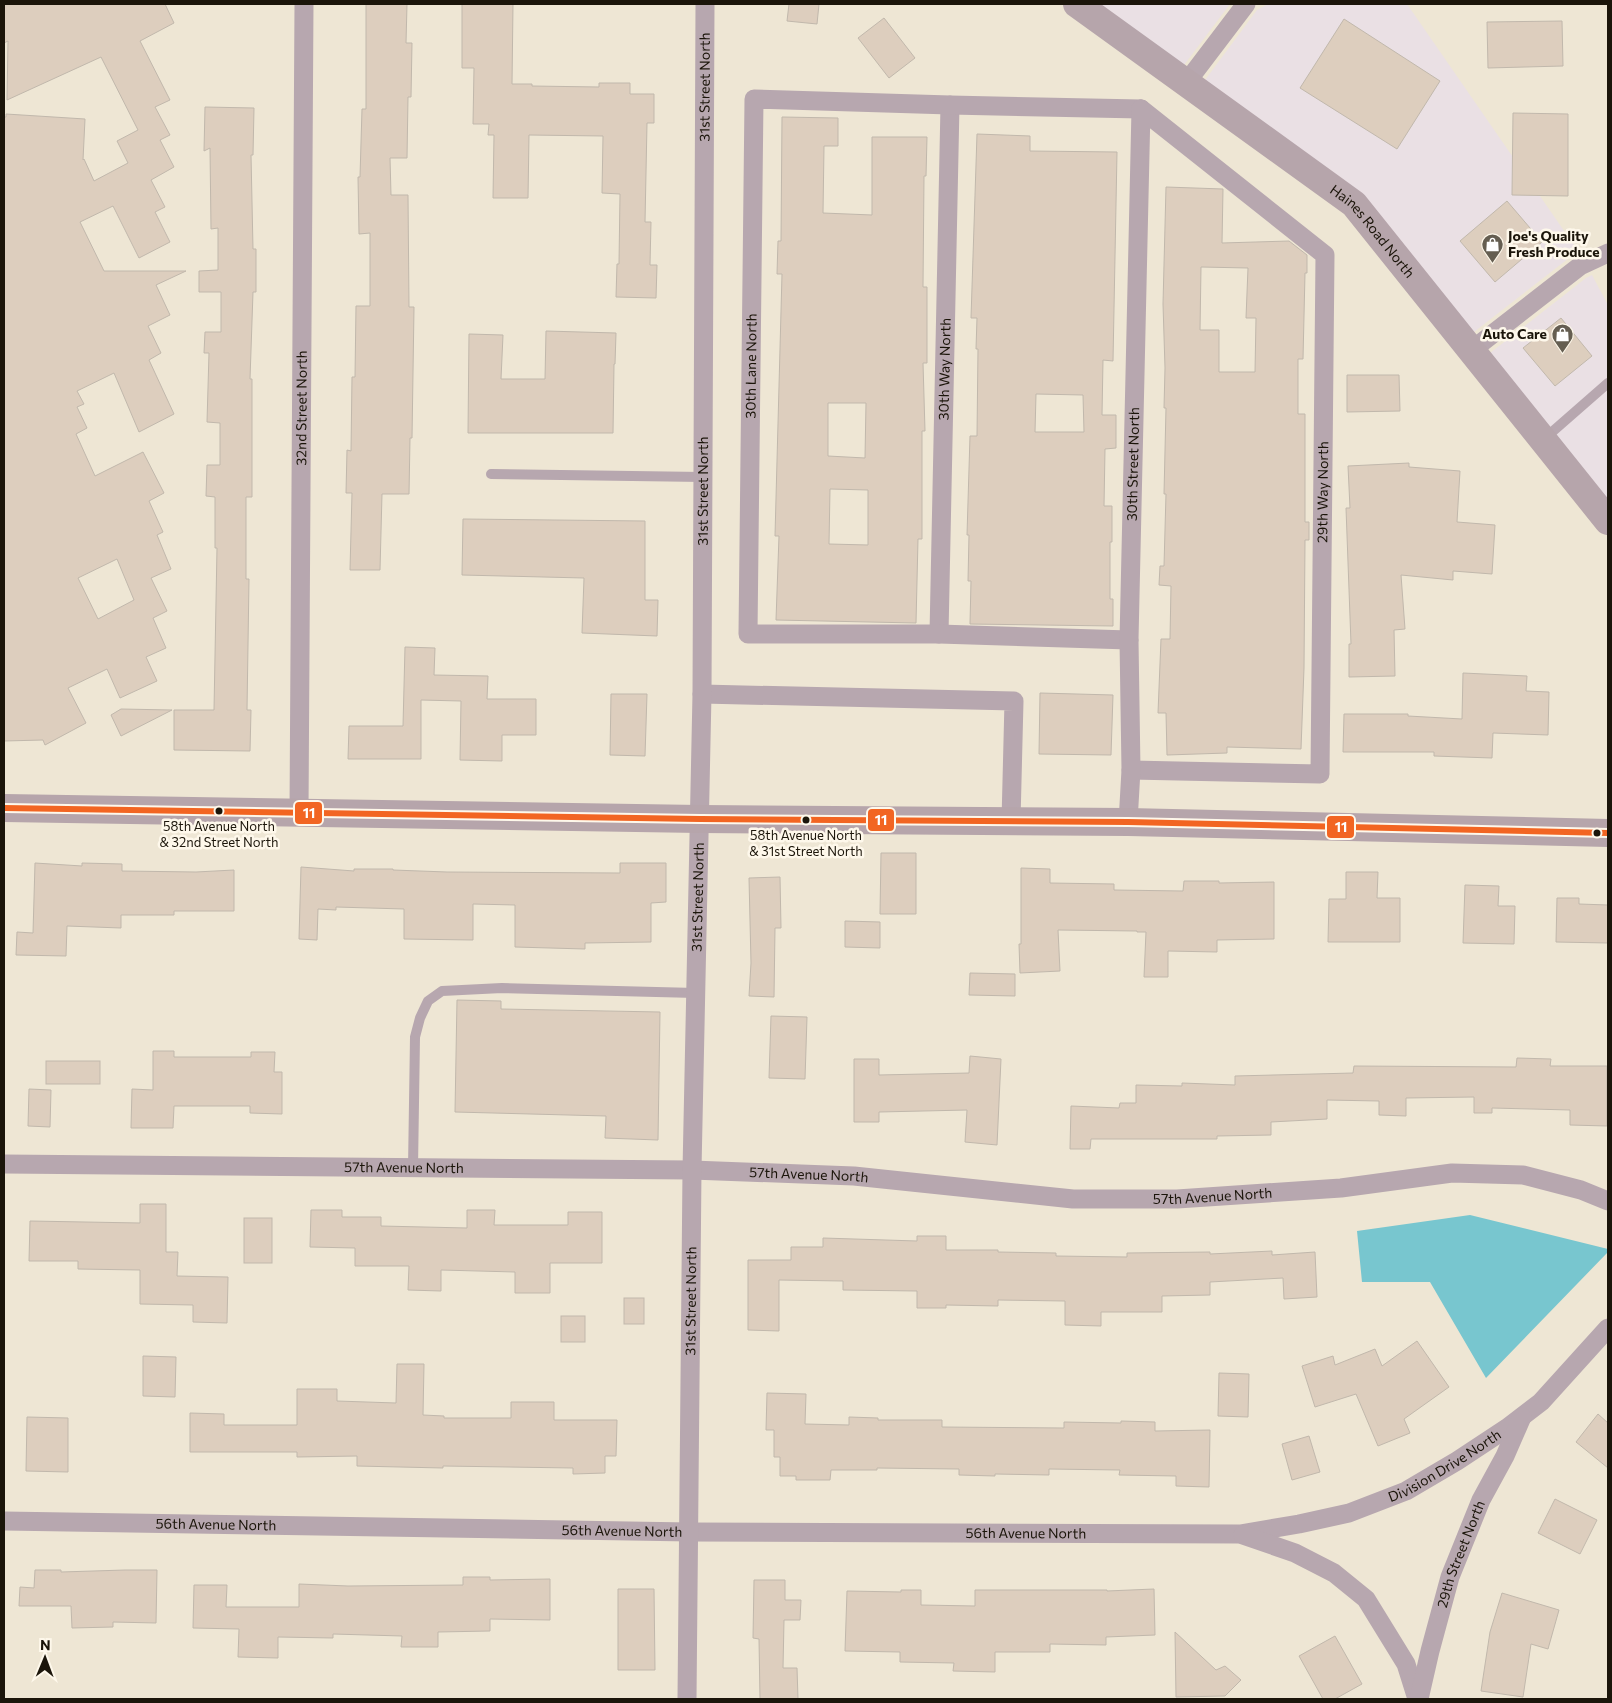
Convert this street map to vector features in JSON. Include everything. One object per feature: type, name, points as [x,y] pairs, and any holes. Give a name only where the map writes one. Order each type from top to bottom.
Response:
[{"type":"street","name":"32nd Street North","points":[[299,812],[304,4]]},
{"type":"street","name":"31st Street North","points":[[687,1699],[692,1170],[702,694],[705,4]]},
{"type":"street","name":"Haines Road North","points":[[1078,4],[1354,204],[1608,521]]},
{"type":"street","points":[[1186,83],[1246,4]]},
{"type":"street","name":"30th Lane North","points":[[939,634],[748,634],[754,99],[950,105]]},
{"type":"street","points":[[950,105],[1141,108]]},
{"type":"street","name":"30th Way North","points":[[939,634],[950,105]]},
{"type":"street","name":"30th Street North","points":[[1128,822],[1131,770],[1129,640],[1141,108]]},
{"type":"street","name":"29th Way North","points":[[1131,770],[1320,774],[1325,255],[1141,108]]},
{"type":"street","points":[[1472,350],[1580,266],[1608,253]]},
{"type":"street","points":[[939,634],[1129,640]]},
{"type":"street","points":[[702,694],[1014,701],[1011,821]]},
{"type":"street","points":[[4,808],[700,819],[1128,822],[1608,833]]},
{"type":"street","name":"57th Avenue North","points":[[4,1164],[692,1170],[854,1176],[1074,1199],[1178,1199],[1341,1188],[1452,1174],[1523,1175],[1581,1190],[1608,1202]]},
{"type":"street","name":"Division Drive North","points":[[1240,1534],[1349,1513],[1406,1491],[1457,1461],[1507,1428],[1541,1402],[1608,1328]]},
{"type":"street","name":"29th Street North","points":[[1418,1699],[1450,1577],[1481,1500],[1505,1456],[1522,1417]]},
{"type":"street","name":"56th Avenue North","points":[[4,1521],[690,1532],[1240,1534]]},
{"type":"street","name":"29th Street North","points":[[1240,1534],[1295,1552],[1334,1573],[1366,1599],[1406,1664],[1418,1699]]},
{"type":"lane","points":[[1544,440],[1608,383]]},
{"type":"lane","points":[[491,474],[703,477]]},
{"type":"lane","points":[[413,1168],[415,1037],[420,1018],[428,1001],[442,991],[502,988],[696,993]]},
{"type":"shaded area","points":[[1100,4],[1230,4],[1184,65]]},
{"type":"shaded area","points":[[1268,4],[1407,4],[1578,251],[1474,332],[1205,80],[1257,10]]},
{"type":"shaded area","points":[[1592,275],[1608,305],[1608,500],[1490,353]]},
{"type":"water","points":[[1470,1215],[1608,1249],[1608,1252],[1486,1378],[1430,1282],[1362,1282],[1357,1231]]},
{"type":"building","points":[[4,4],[165,4],[174,23],[140,41],[170,100],[155,107],[170,135],[160,140],[174,167],[151,180],[165,207],[155,212],[170,242],[139,258],[113,206],[80,222],[104,271],[186,271],[156,285],[170,315],[148,326],[161,353],[149,360],[174,414],[139,432],[114,373],[77,391],[84,404],[77,407],[87,428],[76,434],[95,476],[143,452],[164,493],[149,501],[163,532],[157,535],[171,569],[151,578],[167,611],[153,618],[166,648],[146,657],[157,681],[120,698],[107,669],[68,688],[86,723],[45,745],[43,740],[4,741],[4,117],[6,117],[6,114],[85,119],[83,160],[94,181],[128,163],[117,141],[138,130],[101,57],[7,100],[8,41],[4,43]],"holes":[[[117,559],[134,600],[98,619],[78,578]]]},
{"type":"building","points":[[366,4],[407,4],[406,43],[412,43],[411,97],[408,97],[407,158],[390,158],[391,195],[408,195],[409,307],[414,307],[412,438],[410,438],[409,494],[382,494],[380,570],[350,570],[352,493],[346,493],[347,450],[351,451],[352,377],[355,377],[356,306],[370,306],[370,233],[359,234],[358,177],[360,177],[362,109],[366,109]]},
{"type":"building","points":[[462,4],[513,4],[512,84],[599,87],[599,83],[630,83],[630,94],[654,94],[654,123],[647,123],[645,222],[651,222],[650,265],[657,265],[656,298],[616,297],[617,264],[619,264],[620,194],[602,193],[603,136],[529,135],[528,198],[493,198],[494,135],[488,135],[489,124],[473,124],[474,68],[462,68]]},
{"type":"building","points":[[789,4],[819,4],[817,24],[787,21]]},
{"type":"building","points":[[884,18],[915,58],[889,78],[858,38]]},
{"type":"building","points":[[1344,19],[1440,81],[1397,149],[1300,88]]},
{"type":"building","points":[[1562,21],[1563,66],[1488,68],[1487,22]]},
{"type":"building","points":[[205,107],[254,108],[253,155],[251,155],[253,249],[256,249],[256,292],[253,292],[250,379],[252,379],[252,497],[246,497],[246,579],[249,579],[247,710],[251,710],[250,751],[174,750],[174,710],[214,710],[217,548],[215,548],[215,497],[206,496],[207,465],[220,465],[220,423],[207,422],[209,353],[204,353],[205,332],[221,332],[221,292],[199,292],[199,271],[218,270],[218,228],[211,229],[210,148],[204,151]]},
{"type":"building","points":[[1513,113],[1568,114],[1568,196],[1512,195]]},
{"type":"building","points":[[782,117],[838,118],[838,146],[824,146],[823,213],[872,215],[872,137],[927,137],[926,176],[924,176],[923,287],[927,287],[927,363],[923,363],[925,431],[922,431],[922,539],[918,539],[916,623],[776,620],[779,536],[775,536],[782,274],[777,274],[778,241],[781,241]],"holes":[[[828,403],[866,403],[865,458],[828,456]],[[830,489],[868,490],[868,545],[829,544]]]},
{"type":"building","points":[[977,134],[1030,136],[1030,151],[1117,152],[1113,361],[1103,360],[1102,415],[1116,415],[1116,448],[1105,449],[1104,506],[1112,506],[1110,599],[1113,599],[1113,626],[970,624],[971,581],[968,581],[969,535],[967,535],[970,436],[977,436],[978,349],[976,349],[977,318],[971,318]],"holes":[[[1036,394],[1083,395],[1084,432],[1035,432]]]},
{"type":"building","points":[[1166,187],[1223,189],[1222,243],[1289,241],[1307,255],[1303,359],[1298,359],[1298,414],[1305,414],[1305,522],[1309,522],[1309,540],[1305,540],[1301,749],[1227,747],[1227,753],[1167,755],[1166,713],[1158,713],[1161,639],[1170,639],[1171,586],[1159,585],[1160,566],[1164,566],[1166,494],[1164,494],[1166,408],[1164,408],[1163,304]],"holes":[[[1201,267],[1248,268],[1246,318],[1256,318],[1255,372],[1219,372],[1219,330],[1200,330]]]},
{"type":"building","points":[[1507,201],[1542,242],[1495,282],[1460,241]]},
{"type":"building","points":[[1561,318],[1592,356],[1555,386],[1523,348]]},
{"type":"building","points":[[546,331],[616,333],[613,433],[468,433],[469,334],[503,335],[501,379],[545,379]]},
{"type":"building","points":[[1347,375],[1399,375],[1400,411],[1347,412]]},
{"type":"building","points":[[1409,463],[1409,467],[1460,471],[1457,522],[1495,525],[1492,574],[1453,571],[1453,580],[1401,575],[1405,629],[1394,630],[1395,676],[1349,677],[1349,644],[1351,644],[1346,508],[1350,508],[1348,466]]},
{"type":"building","points":[[463,519],[645,521],[645,600],[658,600],[657,636],[582,633],[584,578],[462,575]]},
{"type":"building","points":[[405,647],[435,648],[434,675],[488,676],[487,699],[536,699],[536,735],[502,735],[502,761],[460,760],[461,701],[421,700],[421,759],[348,759],[349,726],[403,726]]},
{"type":"building","points":[[1463,673],[1527,676],[1526,691],[1549,692],[1548,735],[1493,733],[1492,758],[1434,756],[1434,752],[1343,752],[1344,714],[1408,714],[1408,716],[1462,719]]},
{"type":"building","points":[[1040,693],[1113,695],[1111,755],[1039,754]]},
{"type":"building","points":[[611,694],[647,694],[645,756],[610,755]]},
{"type":"building","points":[[121,709],[172,710],[121,736],[111,715]]},
{"type":"building","points":[[881,853],[916,853],[916,914],[880,914]]},
{"type":"building","points":[[35,863],[82,866],[82,863],[122,864],[122,871],[196,872],[234,870],[234,911],[174,911],[174,915],[121,915],[121,928],[67,926],[66,956],[16,955],[17,932],[33,933]]},
{"type":"building","points":[[620,863],[666,863],[666,902],[651,903],[651,942],[585,943],[585,949],[515,947],[515,905],[473,904],[473,940],[404,939],[404,909],[336,907],[336,910],[318,909],[317,940],[299,939],[301,867],[354,871],[354,869],[393,869],[447,872],[620,873]]},
{"type":"building","points":[[1021,868],[1050,869],[1050,883],[1114,884],[1114,890],[1183,891],[1184,881],[1219,881],[1219,883],[1274,882],[1274,939],[1217,940],[1217,952],[1168,951],[1168,977],[1144,977],[1146,932],[1058,930],[1060,971],[1020,973]]},
{"type":"building","points":[[1346,872],[1378,872],[1377,898],[1400,898],[1400,942],[1328,942],[1329,899],[1346,899]]},
{"type":"building","points":[[780,877],[781,928],[775,928],[774,997],[749,996],[751,963],[749,878]]},
{"type":"building","points":[[1465,885],[1499,886],[1498,906],[1515,906],[1514,944],[1463,943]]},
{"type":"building","points":[[1557,898],[1579,898],[1579,904],[1608,905],[1608,943],[1556,942]]},
{"type":"building","points":[[845,921],[880,922],[880,948],[845,947]]},
{"type":"building","points":[[970,973],[1015,974],[1015,996],[969,995]]},
{"type":"building","points":[[457,1000],[501,1001],[501,1009],[660,1012],[658,1140],[605,1138],[606,1116],[455,1112]]},
{"type":"building","points":[[771,1016],[807,1017],[805,1079],[769,1078]]},
{"type":"building","points":[[153,1051],[174,1051],[174,1057],[251,1057],[251,1052],[275,1052],[274,1072],[282,1072],[282,1114],[250,1113],[250,1106],[174,1106],[173,1128],[131,1128],[132,1089],[153,1090]]},
{"type":"building","points":[[970,1056],[1001,1059],[997,1145],[965,1142],[967,1110],[879,1112],[879,1122],[854,1122],[854,1059],[879,1059],[879,1075],[969,1073]]},
{"type":"building","points":[[1517,1058],[1551,1059],[1550,1066],[1607,1066],[1607,1126],[1570,1125],[1570,1110],[1492,1108],[1492,1113],[1474,1113],[1474,1097],[1406,1098],[1406,1116],[1379,1115],[1379,1101],[1327,1100],[1327,1119],[1271,1122],[1271,1135],[1217,1136],[1217,1139],[1091,1139],[1090,1149],[1070,1149],[1071,1106],[1119,1108],[1120,1103],[1136,1103],[1136,1085],[1182,1086],[1182,1083],[1235,1085],[1235,1076],[1353,1073],[1354,1066],[1516,1067]]},
{"type":"building","points":[[46,1061],[100,1061],[100,1084],[46,1084]]},
{"type":"building","points":[[29,1089],[51,1090],[50,1127],[28,1126]]},
{"type":"building","points":[[140,1204],[166,1204],[166,1252],[178,1252],[177,1276],[228,1277],[227,1323],[193,1322],[193,1305],[140,1304],[140,1270],[78,1269],[78,1261],[29,1261],[30,1221],[140,1223]]},
{"type":"building","points":[[311,1210],[342,1210],[342,1217],[381,1217],[381,1226],[467,1228],[467,1210],[495,1210],[494,1225],[568,1225],[568,1212],[602,1212],[602,1263],[550,1263],[550,1293],[515,1293],[515,1272],[441,1270],[441,1291],[408,1290],[409,1266],[355,1266],[355,1248],[310,1247]]},
{"type":"building","points":[[244,1218],[272,1218],[272,1263],[244,1263]]},
{"type":"building","points":[[917,1236],[946,1236],[946,1250],[1056,1253],[1056,1256],[1127,1257],[1127,1253],[1210,1252],[1210,1254],[1272,1251],[1272,1255],[1315,1252],[1317,1297],[1284,1299],[1283,1278],[1210,1282],[1210,1295],[1162,1296],[1162,1312],[1101,1312],[1101,1326],[1065,1325],[1065,1301],[998,1300],[998,1306],[946,1305],[946,1308],[917,1308],[917,1291],[843,1290],[843,1281],[779,1280],[779,1331],[748,1330],[748,1260],[791,1260],[791,1247],[823,1247],[823,1238],[917,1241]]},
{"type":"building","points":[[624,1298],[644,1298],[644,1324],[624,1324]]},
{"type":"building","points":[[561,1316],[585,1316],[585,1342],[561,1342]]},
{"type":"building","points":[[1417,1341],[1449,1387],[1404,1419],[1410,1433],[1378,1446],[1356,1394],[1315,1407],[1302,1366],[1333,1356],[1335,1365],[1375,1349],[1382,1366]]},
{"type":"building","points":[[143,1356],[176,1357],[175,1397],[143,1396]]},
{"type":"building","points":[[397,1364],[424,1364],[423,1415],[444,1416],[444,1418],[511,1418],[511,1402],[554,1402],[554,1420],[617,1420],[616,1456],[605,1456],[605,1473],[573,1474],[573,1468],[357,1466],[357,1456],[297,1457],[297,1452],[190,1452],[190,1413],[224,1414],[224,1425],[297,1425],[297,1389],[337,1389],[337,1401],[396,1403]]},
{"type":"building","points":[[1219,1373],[1249,1374],[1248,1417],[1218,1416]]},
{"type":"building","points":[[767,1393],[806,1394],[805,1424],[849,1425],[849,1417],[878,1418],[878,1420],[942,1420],[942,1427],[1064,1428],[1064,1422],[1121,1423],[1121,1421],[1155,1422],[1155,1431],[1210,1430],[1209,1487],[1176,1486],[1176,1476],[1119,1475],[1120,1470],[1049,1469],[1049,1475],[995,1474],[995,1476],[959,1475],[959,1469],[877,1468],[877,1470],[831,1470],[830,1480],[796,1480],[796,1476],[780,1476],[780,1457],[774,1457],[774,1430],[766,1430]]},
{"type":"building","points":[[1598,1414],[1608,1423],[1608,1468],[1576,1442]]},
{"type":"building","points":[[27,1417],[68,1418],[68,1472],[26,1471]]},
{"type":"building","points":[[1309,1436],[1320,1472],[1292,1480],[1282,1444]]},
{"type":"building","points":[[1555,1499],[1597,1520],[1580,1554],[1538,1533]]},
{"type":"building","points":[[35,1570],[61,1570],[61,1572],[157,1570],[156,1623],[113,1622],[113,1627],[72,1628],[71,1606],[19,1606],[20,1587],[34,1588]]},
{"type":"building","points":[[463,1577],[490,1577],[490,1580],[550,1579],[550,1620],[490,1619],[490,1631],[438,1632],[438,1647],[401,1647],[402,1636],[333,1634],[333,1638],[278,1637],[278,1658],[238,1657],[239,1629],[193,1628],[194,1585],[227,1585],[226,1607],[299,1607],[299,1584],[348,1586],[463,1585]]},
{"type":"building","points":[[754,1580],[785,1580],[785,1600],[801,1600],[800,1620],[784,1620],[783,1668],[797,1668],[798,1699],[760,1699],[759,1639],[753,1638]]},
{"type":"building","points":[[618,1589],[654,1589],[655,1670],[618,1670]]},
{"type":"building","points":[[1154,1589],[1155,1635],[1106,1637],[1106,1645],[1050,1644],[1050,1652],[995,1652],[995,1672],[953,1671],[954,1663],[900,1662],[900,1652],[845,1651],[847,1591],[901,1592],[901,1590],[921,1590],[921,1605],[975,1606],[975,1590],[1107,1591]]},
{"type":"building","points":[[1502,1593],[1559,1610],[1548,1649],[1531,1644],[1523,1697],[1481,1691],[1490,1632]]},
{"type":"building","points":[[1175,1632],[1216,1670],[1225,1666],[1241,1680],[1225,1696],[1176,1697]]},
{"type":"building","points":[[1335,1636],[1362,1684],[1335,1699],[1323,1699],[1299,1656]]},
{"type":"transit line","name":"11","points":[[4,808],[700,819],[1128,822],[1608,833]]},
{"type":"place","name":"Joe's Quality Fresh Produce","points":[[1492,263]]},
{"type":"place","name":"Auto Care","points":[[1563,353]]},
{"type":"place","name":"58th Avenue North & 32nd Street North","points":[[219,811]]},
{"type":"place","name":"58th Avenue North & 31st Street North","points":[[806,820]]}]
